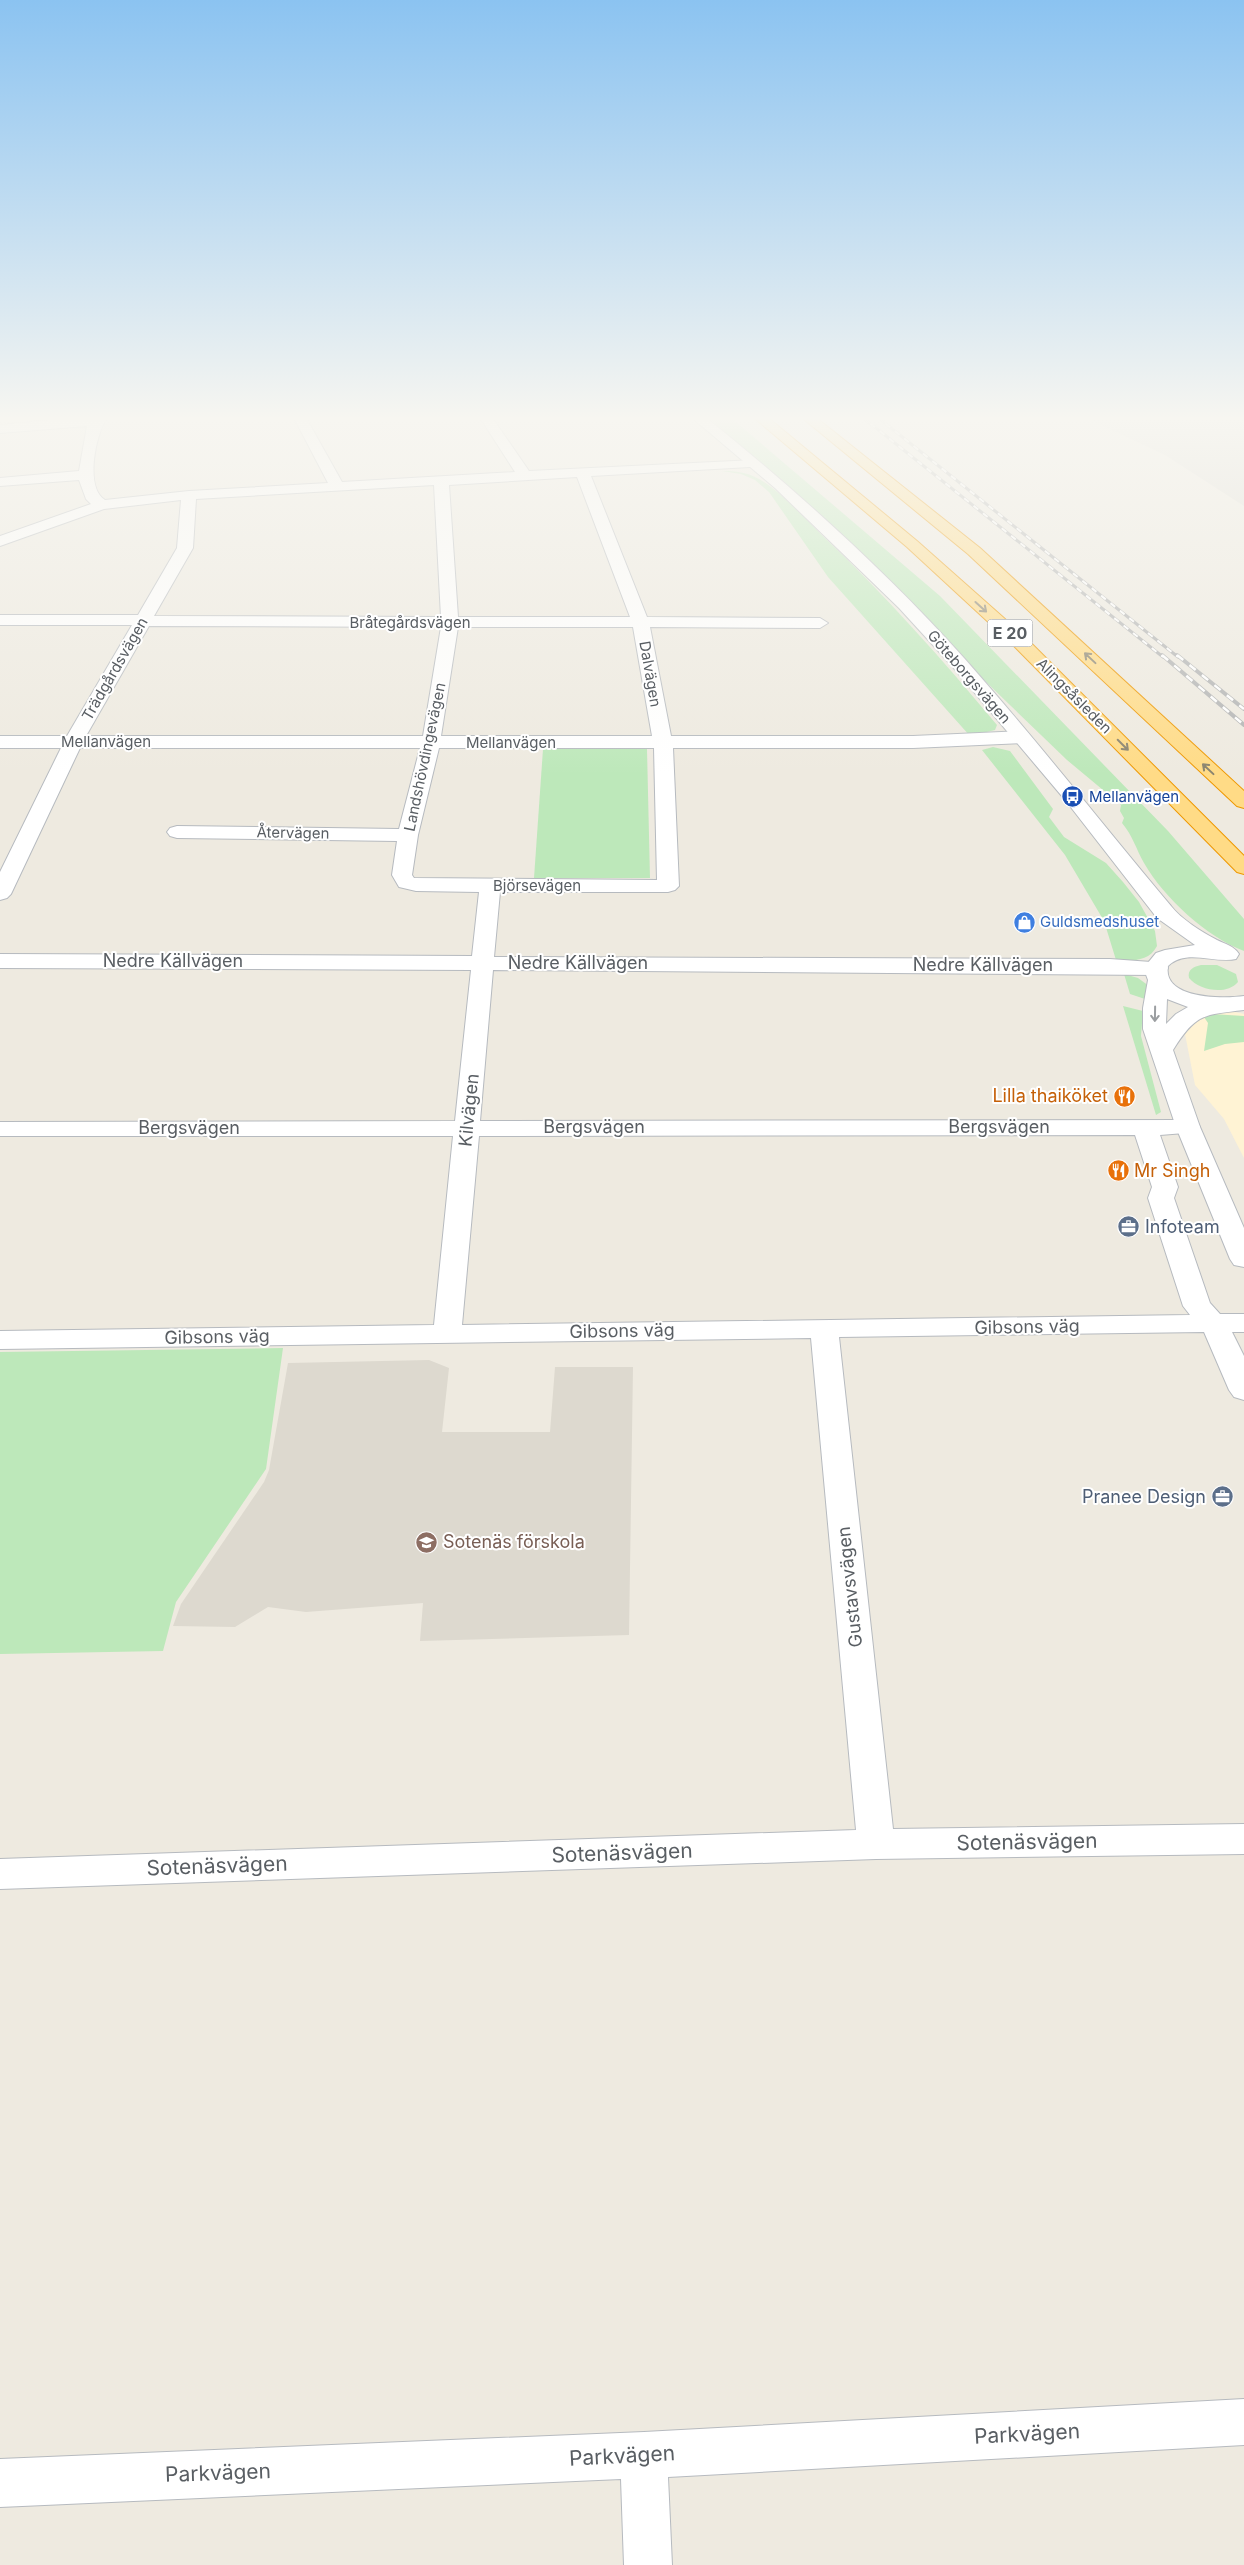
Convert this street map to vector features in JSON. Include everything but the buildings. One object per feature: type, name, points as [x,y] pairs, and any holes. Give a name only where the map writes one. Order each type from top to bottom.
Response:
[{"type":"highway","name":"Alingsåsleden","points":[[902,536],[1017,639],[1244,868]]},
{"type":"highway","name":"E 20","points":[[955,536],[974,551],[1244,802]]},
{"type":"street","points":[[0,541],[15,536]]},
{"type":"street","name":"Trädgårdsvägen","points":[[0,894],[72,742],[185,548],[186,536]]},
{"type":"street","name":"Landshövdingevägen","points":[[406,883],[402,875],[408,835],[431,742],[450,624],[444,536]]},
{"type":"street","name":"Dalvägen","points":[[607,536],[641,623],[663,744],[668,886]]},
{"type":"street","name":"Göteborgsvägen","points":[[833,536],[905,605],[958,662],[1165,913],[1208,944],[1236,956]]},
{"type":"street","name":"Bråtegårdsvägen","points":[[0,620],[450,624],[820,623]]},
{"type":"street","name":"Mellanvägen","points":[[0,742],[663,744],[931,742],[1021,737]]},
{"type":"street","name":"Återvägen","points":[[177,832],[408,835]]},
{"type":"street","name":"Björsevägen","points":[[406,883],[416,885],[490,886],[668,886]]},
{"type":"street","name":"Kilvägen","points":[[447,1333],[490,886]]},
{"type":"street","points":[[1165,913],[1161,969],[1155,1007],[1156,1036],[1162,1048],[1163,1059],[1188,1127],[1244,1259]]},
{"type":"street","name":"Nedre Källvägen","points":[[0,961],[1100,966],[1161,969],[1194,950],[1236,956]]},
{"type":"street","points":[[1161,969],[1176,994],[1195,1001],[1217,1005]]},
{"type":"street","points":[[1162,1048],[1185,1016],[1195,1010],[1217,1005],[1244,1003]]},
{"type":"street","points":[[1144,1126],[1165,1187],[1161,1198],[1167,1220],[1197,1306],[1213,1324],[1224,1342],[1244,1390]]},
{"type":"street","name":"Bergsvägen","points":[[0,1129],[1188,1127]]},
{"type":"street","name":"Gibsons väg","points":[[0,1340],[1244,1323]]},
{"type":"street","name":"Gustavsvägen","points":[[824,1329],[876,1844]]},
{"type":"street","name":"Sotenäsvägen","points":[[0,1874],[876,1844],[1244,1839]]},
{"type":"street","name":"Parkvägen","points":[[0,2482],[644,2455],[1244,2422]]},
{"type":"street","points":[[644,2455],[648,2565]]},
{"type":"shaded area","points":[[1225,1010],[1244,1014],[1244,1158],[1224,1119],[1195,1085],[1183,1024]]},
{"type":"shaded area","name":"Sotenäs förskola","points":[[429,1360],[449,1368],[442,1432],[550,1432],[555,1367],[633,1367],[629,1635],[420,1641],[423,1603],[306,1612],[268,1607],[235,1627],[173,1626],[181,1604],[264,1482],[269,1470],[288,1363]]},
{"type":"green space","points":[[799,536],[823,536],[913,628],[997,725],[995,730],[970,736],[828,577]]},
{"type":"green space","points":[[834,536],[869,536],[940,596],[1168,831],[1244,919],[1244,951],[1230,945],[1201,926],[1175,903],[1163,890],[1144,863],[1132,838],[1122,823],[1124,818],[1120,811],[1121,805],[1067,760]]},
{"type":"green space","points":[[993,747],[1010,751],[1053,809],[1049,817],[1064,837],[1106,863],[1139,902],[1155,931],[1157,946],[1149,955],[1133,960],[1116,960],[1104,921],[1065,855],[982,750]]},
{"type":"green space","points":[[543,749],[647,749],[650,878],[534,878]]},
{"type":"green space","points":[[1201,965],[1217,965],[1236,974],[1238,982],[1227,989],[1220,990],[1199,986],[1189,978],[1189,972]]},
{"type":"green space","points":[[1124,974],[1138,978],[1149,986],[1148,1000],[1130,994]]},
{"type":"green space","points":[[1123,1006],[1143,1011],[1141,1036],[1161,1112],[1156,1115]]},
{"type":"green space","points":[[1212,1014],[1244,1016],[1244,1042],[1225,1044],[1204,1051],[1208,1023],[1204,1017]]},
{"type":"green space","points":[[283,1348],[266,1469],[176,1602],[163,1651],[0,1654],[0,1352]]},
{"type":"railway","points":[[1011,536],[1163,657]]},
{"type":"railway","points":[[1026,536],[1178,657]]},
{"type":"railway","points":[[1162,655],[1244,725]]},
{"type":"railway","points":[[1177,655],[1244,709]]},
{"type":"place","name":"Mellanvägen","points":[[1073,797]]},
{"type":"place","name":"Guldsmedshuset","points":[[1024,922]]},
{"type":"place","name":"Lilla thaiköket","points":[[1124,1096]]},
{"type":"place","name":"Mr Singh","points":[[1118,1171]]},
{"type":"place","name":"Infoteam","points":[[1129,1227]]},
{"type":"place","name":"Pranee Design","points":[[1222,1497]]},
{"type":"place","name":"Sotenäs förskola","points":[[427,1542]]}]
